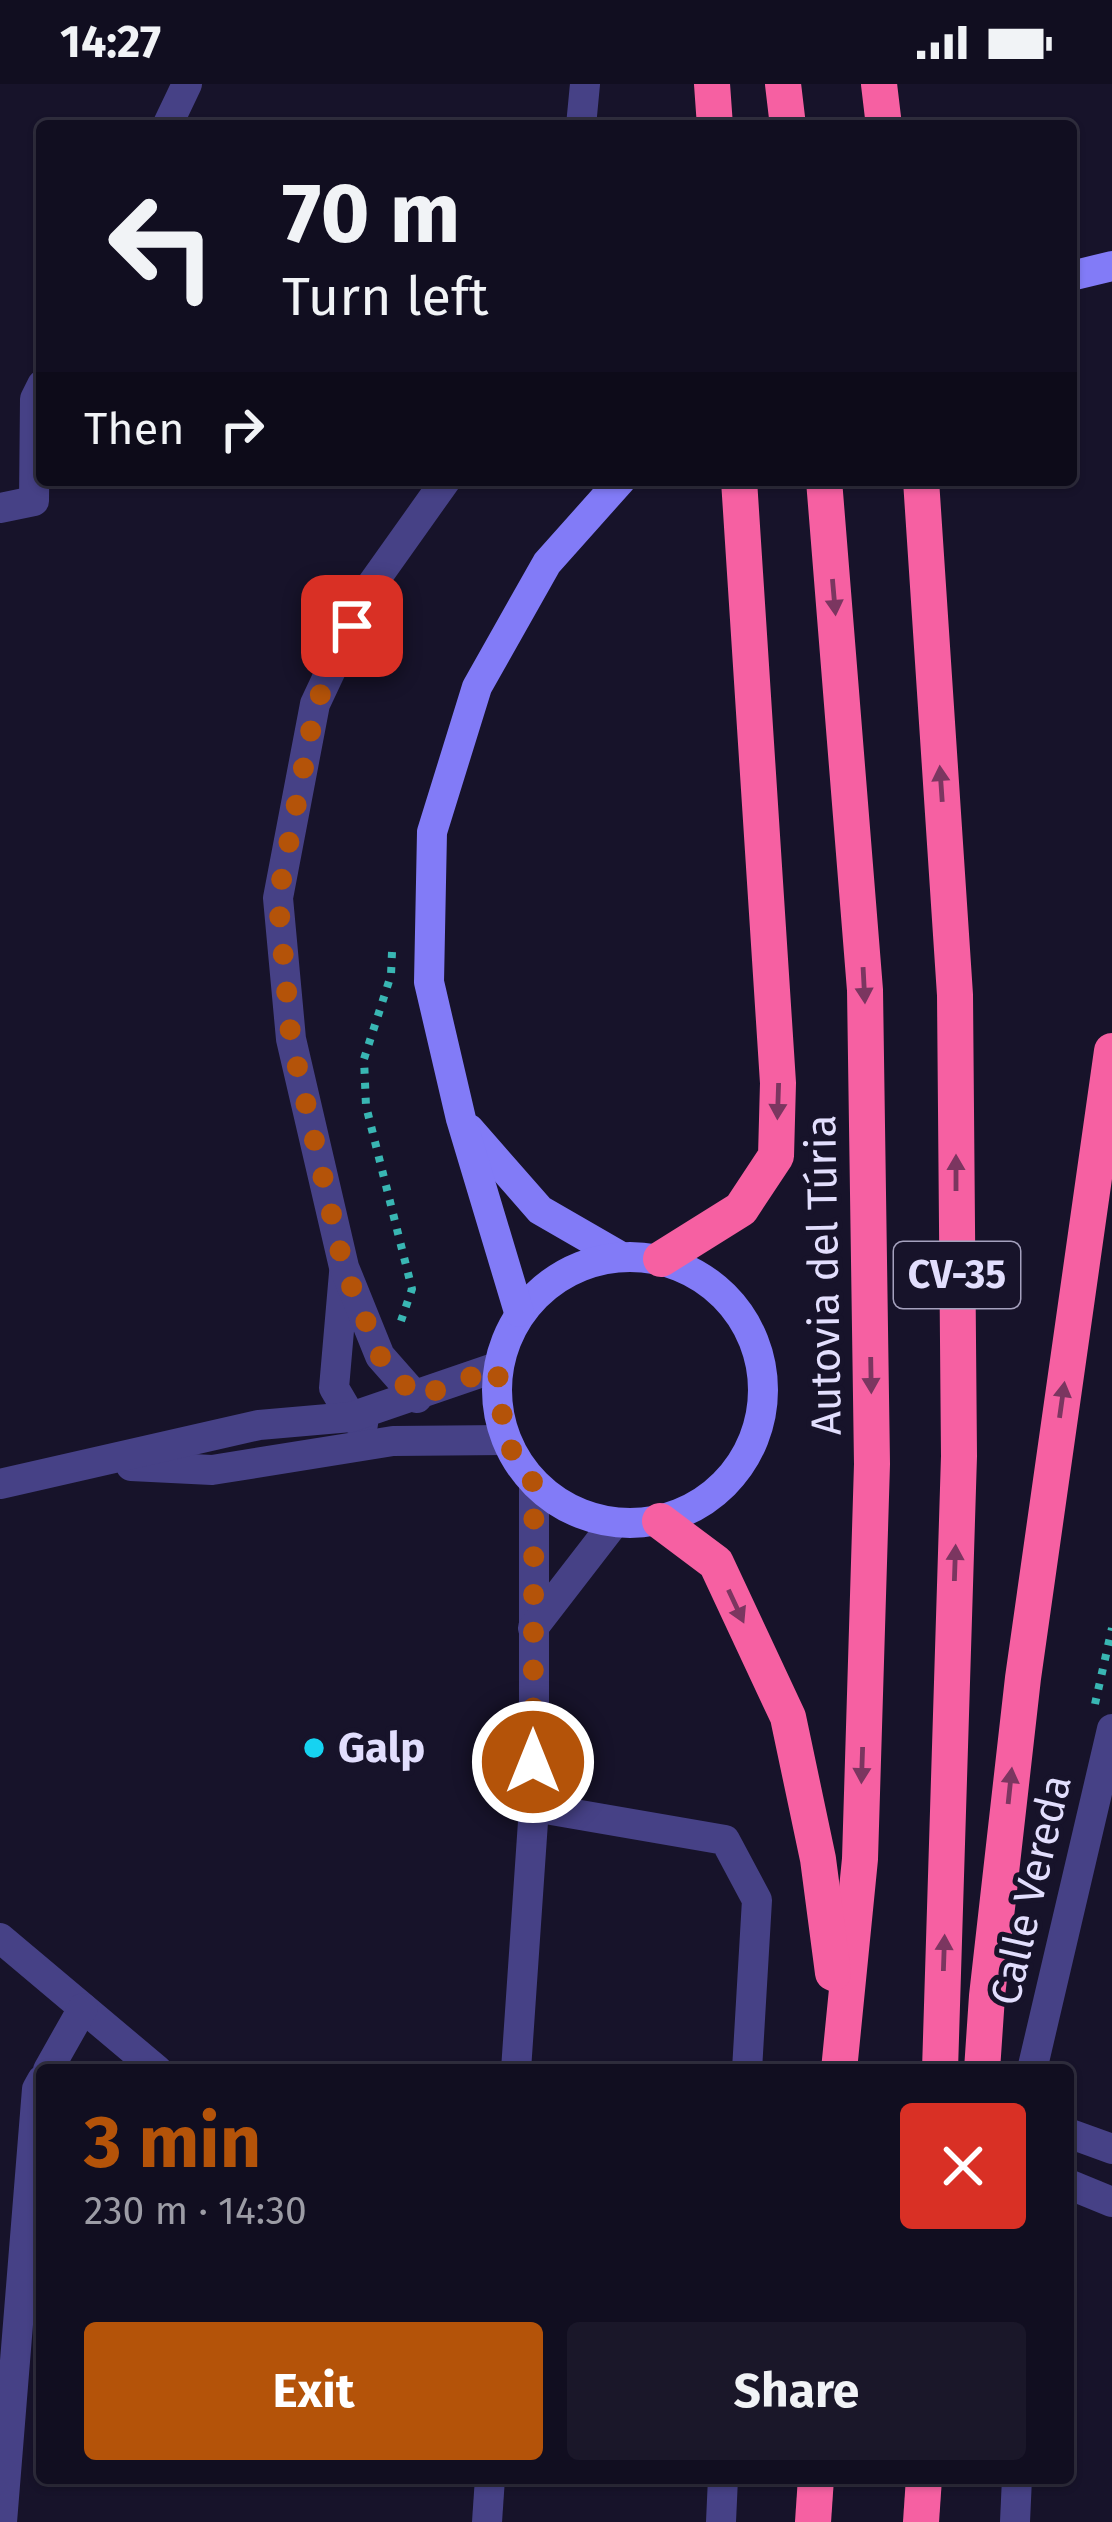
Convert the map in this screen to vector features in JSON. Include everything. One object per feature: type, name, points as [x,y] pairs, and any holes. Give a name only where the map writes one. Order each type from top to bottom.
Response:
[{"type":"highway","points":[[712,84],[715,120]]},
{"type":"highway","points":[[783,84],[787,120]]},
{"type":"highway","points":[[879,84],[883,120]]},
{"type":"highway","points":[[661,1259],[741,1209],[776,1156],[778,1083],[739,486]]},
{"type":"highway","name":"Autovia del Túria","points":[[824,486],[865,990],[872,1464],[860,1859],[840,2055]]},
{"type":"highway","name":"CV-35","points":[[921,486],[956,1041],[958,1456],[940,2064]]},
{"type":"highway","points":[[982,2064],[1023,1678],[1112,1051]]},
{"type":"highway","points":[[660,1521],[716,1563],[788,1717],[818,1859],[840,2055]]},
{"type":"highway","points":[[813,2522],[816,2484]]},
{"type":"highway","points":[[921,2522],[924,2484]]},
{"type":"street","points":[[170,120],[187,84]]},
{"type":"street","points":[[581,120],[585,84]]},
{"type":"street","points":[[0,508],[34,501],[36,397]]},
{"type":"street","points":[[416,1398],[380,1356],[344,1268],[291,1039],[278,898],[316,704],[370,587],[442,486]]},
{"type":"street","points":[[520,1312],[461,1119],[429,982],[432,832],[477,687],[547,563],[616,486]]},
{"type":"street","points":[[461,1119],[540,1210],[618,1255]]},
{"type":"street","points":[[618,1255],[661,1259],[714,1285],[739,1316],[751,1332],[764,1390],[751,1448],[714,1495],[660,1521],[614,1523],[570,1510],[534,1484],[505,1440],[497,1367],[520,1312],[562,1272],[618,1255]]},
{"type":"street","points":[[344,1268],[334,1388],[351,1417],[393,1442]]},
{"type":"street","points":[[0,1484],[260,1425],[351,1417],[497,1367]]},
{"type":"street","points":[[95,1464],[212,1470],[393,1442],[505,1440]]},
{"type":"street","points":[[516,2064],[533,1808],[534,1484]]},
{"type":"street","points":[[532,1628],[614,1523]]},
{"type":"street","name":"Calle Vereda","points":[[1033,2064],[1112,1729]]},
{"type":"street","points":[[533,1808],[725,1840],[757,1900],[747,2064]]},
{"type":"street","points":[[0,1938],[150,2064]]},
{"type":"street","points":[[51,2064],[83,2008]]},
{"type":"street","points":[[2,2522],[36,2102]]},
{"type":"street","points":[[1074,2135],[1112,2149]]},
{"type":"street","points":[[1074,2186],[1112,2202]]},
{"type":"street","points":[[487,2522],[490,2484]]},
{"type":"street","points":[[721,2522],[723,2484]]},
{"type":"street","points":[[1015,2522],[1017,2484]]},
{"type":"place","name":"Galp","points":[[314,1748]]},
{"type":"route","points":[[352,626],[316,704],[278,898],[291,1039],[344,1268],[380,1356],[416,1398],[497,1367],[505,1440],[534,1484],[533,1762]]}]
